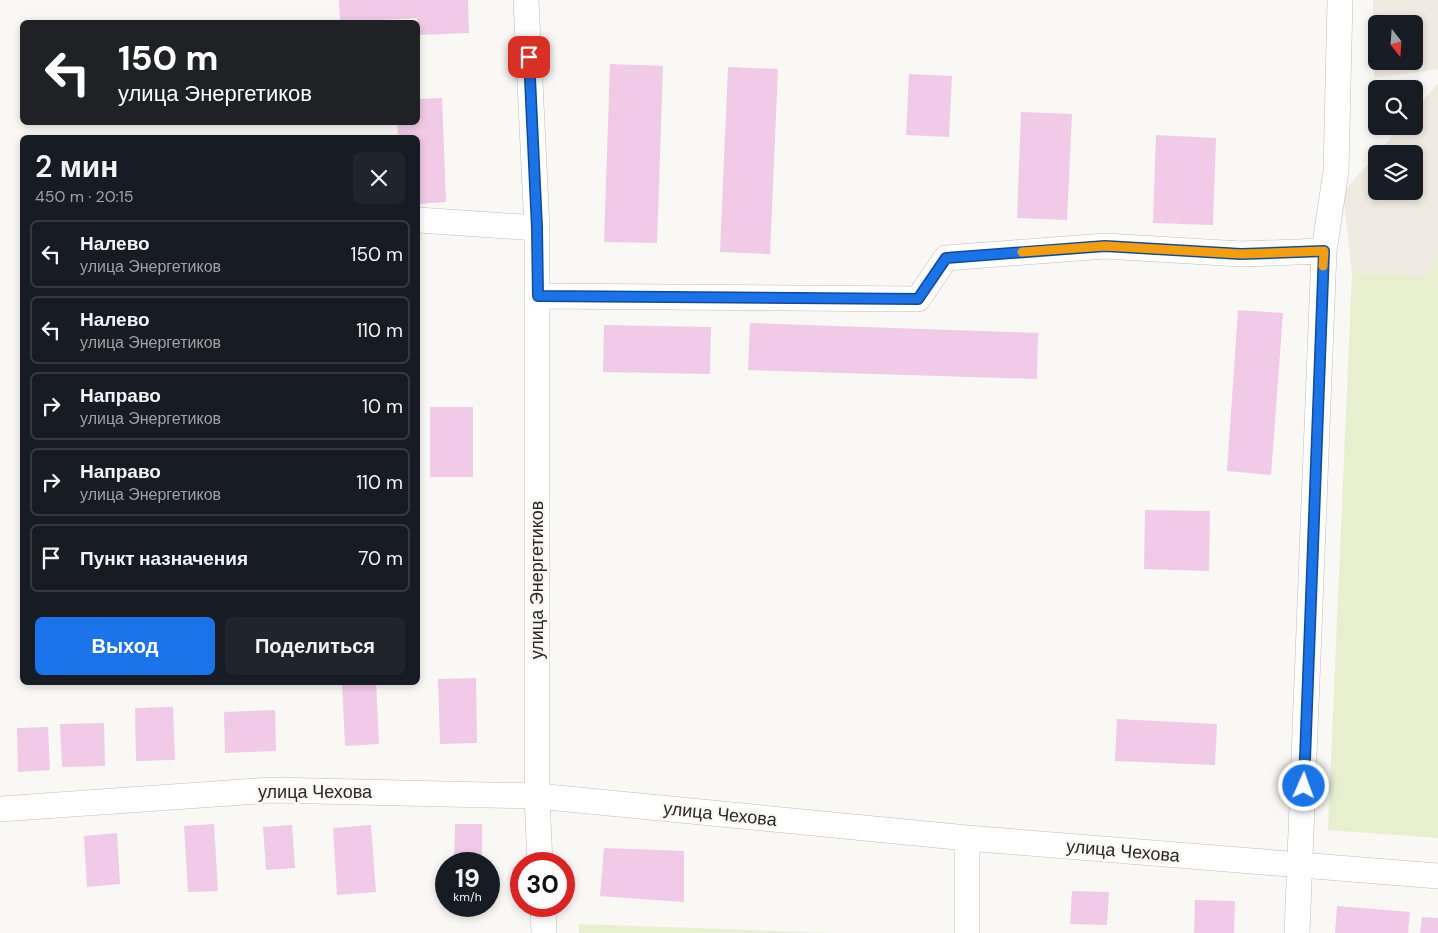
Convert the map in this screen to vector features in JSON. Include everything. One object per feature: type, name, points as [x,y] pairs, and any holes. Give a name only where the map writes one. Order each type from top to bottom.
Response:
[{"type":"street","name":"улица Энергетиков","points":[[526,0],[537,228],[537,796],[539,852]]},
{"type":"street","points":[[1297,933],[1324,251],[1336,170],[1340,0]]},
{"type":"street","points":[[420,220],[537,228]]},
{"type":"street","points":[[538,296],[918,299],[946,258],[1105,246],[1241,254],[1324,251]]},
{"type":"street","name":"улица Чехова","points":[[0,809],[272,790],[537,796],[967,838],[1438,876]]},
{"type":"street","points":[[967,838],[967,933]]},
{"type":"street","points":[[543,917],[544,933]]},
{"type":"shaded area","points":[[1373,0],[1438,0],[1438,69],[1374,78],[1374,70],[1423,70],[1423,15],[1373,15]]},
{"type":"shaded area","points":[[1438,83],[1438,255],[1428,276],[1352,273],[1343,193],[1368,164],[1368,200],[1423,200],[1423,145],[1385,145],[1393,135],[1423,135],[1423,101]]},
{"type":"green space","points":[[1438,255],[1438,838],[1328,830],[1352,273],[1427,276]]},
{"type":"green space","points":[[579,924],[837,933],[579,933]]},
{"type":"building","points":[[339,0],[468,0],[469,33],[420,35],[420,20],[417,20],[417,18],[340,20]]},
{"type":"building","points":[[610,64],[663,66],[657,243],[604,242]]},
{"type":"building","points":[[728,67],[778,69],[770,254],[720,252]]},
{"type":"building","points":[[909,74],[952,76],[949,137],[906,135]]},
{"type":"building","points":[[442,98],[446,202],[420,204],[420,135],[398,135],[397,125],[420,125],[420,99]]},
{"type":"building","points":[[1021,112],[1072,114],[1067,220],[1017,218]]},
{"type":"building","points":[[1156,135],[1216,138],[1213,225],[1153,223]]},
{"type":"building","points":[[1238,310],[1283,313],[1271,475],[1227,471]]},
{"type":"building","points":[[750,323],[1038,333],[1037,379],[748,370]]},
{"type":"building","points":[[604,325],[711,327],[710,374],[603,372]]},
{"type":"building","points":[[430,407],[473,407],[473,477],[430,477]]},
{"type":"building","points":[[1145,510],[1210,511],[1209,571],[1144,569]]},
{"type":"building","points":[[476,678],[477,743],[440,744],[438,679]]},
{"type":"building","points":[[342,685],[376,685],[379,744],[345,746]]},
{"type":"building","points":[[173,707],[175,760],[136,761],[135,708]]},
{"type":"building","points":[[275,710],[276,751],[225,753],[224,712]]},
{"type":"building","points":[[1117,719],[1217,724],[1215,765],[1115,761]]},
{"type":"building","points":[[104,723],[105,766],[62,767],[60,724]]},
{"type":"building","points":[[48,727],[50,770],[18,772],[17,728]]},
{"type":"building","points":[[214,824],[218,891],[188,892],[184,826]]},
{"type":"building","points":[[455,824],[482,824],[482,852],[454,852]]},
{"type":"building","points":[[292,825],[295,868],[266,870],[263,827]]},
{"type":"building","points":[[371,825],[376,892],[337,895],[333,828]]},
{"type":"building","points":[[117,833],[120,884],[87,887],[84,836]]},
{"type":"building","points":[[604,848],[684,851],[684,902],[600,896]]},
{"type":"building","points":[[1072,891],[1109,892],[1107,925],[1070,924]]},
{"type":"building","points":[[1195,900],[1235,901],[1234,933],[1194,933]]},
{"type":"building","points":[[1337,906],[1410,912],[1408,933],[1335,933]]},
{"type":"building","points":[[1422,917],[1438,918],[1438,933],[1420,933]]},
{"type":"slow traffic","points":[[1022,252],[1105,246],[1241,254],[1324,251],[1323,266]]},
{"type":"route","points":[[529,57],[537,228],[538,296],[918,299],[946,258],[1105,246],[1241,254],[1324,251],[1304,786]]}]
